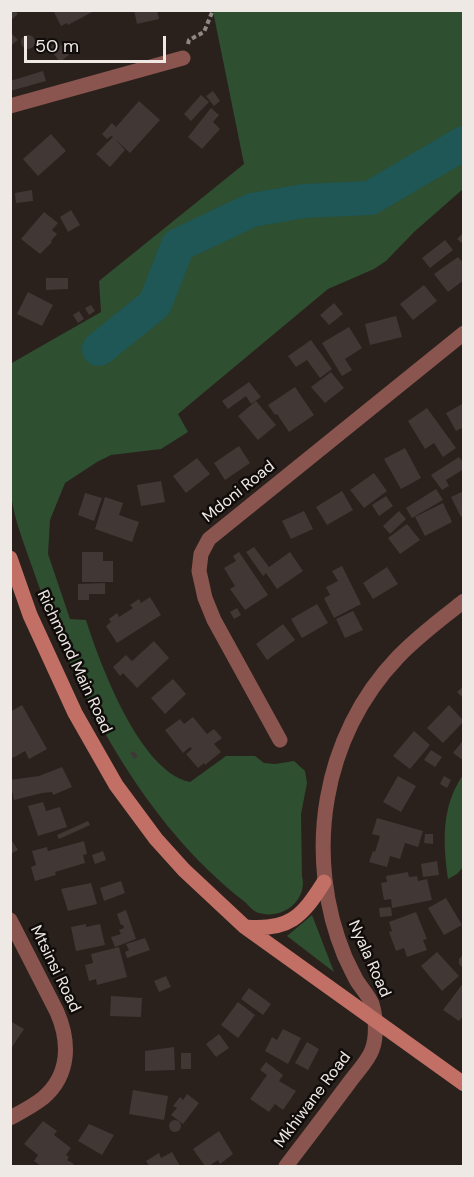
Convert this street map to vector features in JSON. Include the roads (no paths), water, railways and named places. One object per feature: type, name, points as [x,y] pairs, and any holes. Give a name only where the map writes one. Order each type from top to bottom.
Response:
[{"type":"main road","name":"Richmond Main Road","points":[[10,558],[30,615],[75,713],[116,784],[156,839],[245,927],[374,1021]]},
{"type":"main road","points":[[245,927],[280,926],[293,919],[305,909],[324,882]]},
{"type":"main road","name":"Nyala Road","points":[[374,1021],[464,1084]]},
{"type":"street","points":[[10,106],[183,58]]},
{"type":"street","name":"Mdoni Road","points":[[280,740],[214,620],[201,584],[199,571],[201,554],[209,539],[464,333]]},
{"type":"street","name":"Nyala Road","points":[[374,1021],[371,1003],[353,973],[336,933],[324,882],[322,856],[326,803],[331,778],[350,726],[368,694],[397,657],[464,601]]},
{"type":"street","name":"Mtsinsi Road","points":[[10,920],[57,1012],[66,1041],[63,1068],[52,1089],[35,1104],[10,1118]]},
{"type":"street","name":"Mkhiwane Road","points":[[286,1167],[372,1050],[374,1021]]},
{"type":"waterway","points":[[99,349],[155,304],[178,245],[252,210],[304,201],[370,198],[464,143]]}]
